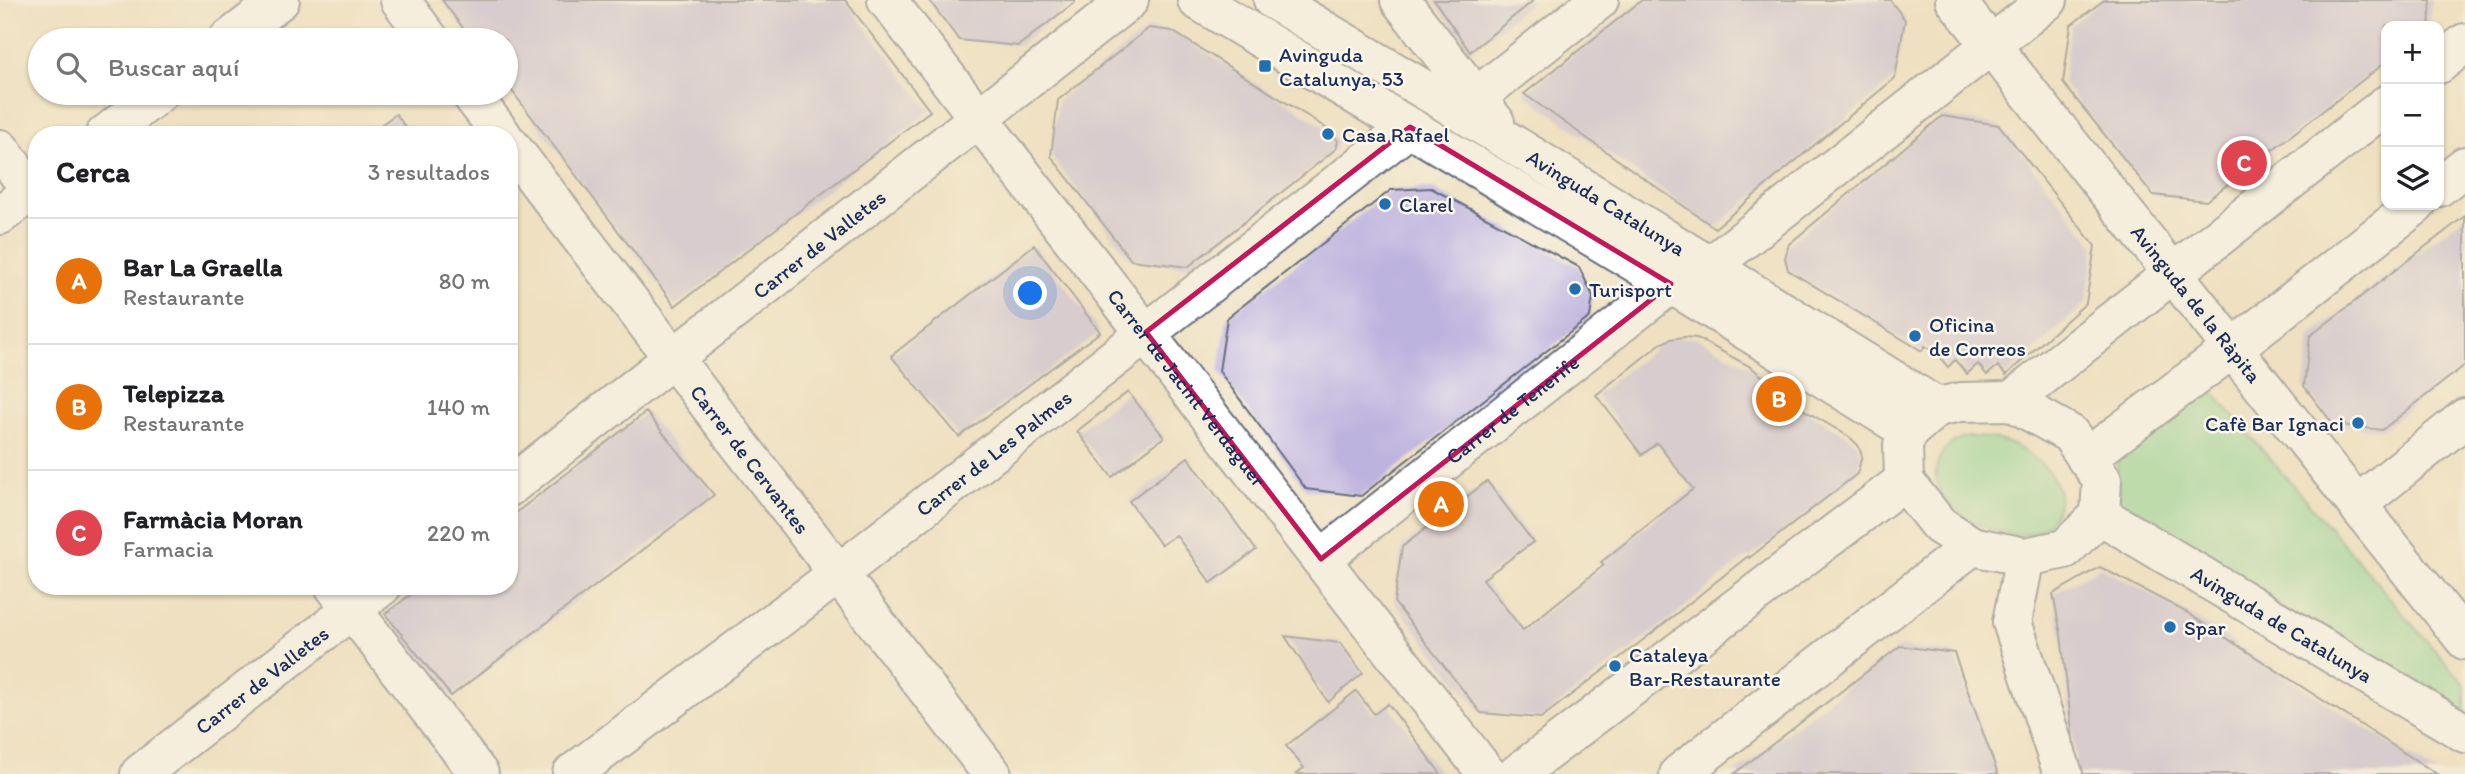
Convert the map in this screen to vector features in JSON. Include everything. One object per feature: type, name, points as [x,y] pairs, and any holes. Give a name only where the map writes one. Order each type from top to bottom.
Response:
[{"type":"street","points":[[244,28],[280,0]]},
{"type":"street","points":[[400,0],[421,28]]},
{"type":"street","name":"Carrer de Jacint Verdaguer","points":[[887,0],[1487,774]]},
{"type":"street","name":"Carrer de Valletes","points":[[518,480],[1129,0]]},
{"type":"street","points":[[1197,0],[1671,284],[1923,419]]},
{"type":"street","points":[[1273,0],[1467,104]]},
{"type":"street","points":[[1400,0],[1467,104]]},
{"type":"street","points":[[1467,104],[1599,0]]},
{"type":"street","name":"Avinguda de la Ràpita","points":[[1955,0],[2465,639]]},
{"type":"street","points":[[1709,267],[2048,0]]},
{"type":"street","points":[[2444,60],[2465,43]]},
{"type":"street","name":"Avinguda Catalunya","points":[[1467,104],[1511,144],[1709,267],[1923,419]]},
{"type":"street","points":[[117,126],[144,105]]},
{"type":"street","points":[[479,105],[495,126]]},
{"type":"street","points":[[2011,401],[2381,109]]},
{"type":"street","name":"Carrer de Les Palmes","points":[[572,774],[838,574],[1410,127]]},
{"type":"street","points":[[0,149],[28,183]]},
{"type":"street","name":"Carrer de Cervantes","points":[[518,156],[992,774]]},
{"type":"street","points":[[2444,183],[2465,166]]},
{"type":"street","points":[[0,215],[28,197]]},
{"type":"street","points":[[2086,458],[2233,348],[2410,210]]},
{"type":"street","name":"Carrer de Tenerife","points":[[1321,559],[1671,284]]},
{"type":"street","points":[[1961,401],[2011,401],[2070,434],[2102,480],[2100,515],[2065,549],[2025,557],[1972,546],[1938,524],[1904,481],[1903,445],[1923,419],[1961,401]]},
{"type":"street","points":[[2358,503],[2465,418]]},
{"type":"street","points":[[1517,774],[1904,481]]},
{"type":"street","name":"Avinguda de Catalunya","points":[[2100,515],[2465,733]]},
{"type":"street","points":[[1679,774],[1972,546]]},
{"type":"street","points":[[2025,557],[2012,622],[2063,774]]},
{"type":"street","points":[[343,598],[479,774]]},
{"type":"street","name":"Carrer de Valletes","points":[[140,774],[343,598]]},
{"type":"highlighted area","points":[[1410,127],[1671,284],[1321,559],[1146,332]]},
{"type":"green space","points":[[2210,389],[2465,685],[2465,716],[2120,512],[2117,454]]},
{"type":"green space","points":[[1968,437],[1992,438],[2008,443],[2046,469],[2055,481],[2059,494],[2058,508],[2047,525],[2029,534],[2007,534],[1975,523],[1960,514],[1948,502],[1939,489],[1936,475],[1939,459],[1951,444]]},
{"type":"building","points":[[442,0],[845,0],[930,111],[675,306],[518,99],[518,28],[463,28]]},
{"type":"building","points":[[929,0],[1075,2],[1018,46],[959,40]]},
{"type":"building","points":[[1434,0],[1534,0],[1470,52]]},
{"type":"building","points":[[1642,0],[1890,0],[1905,20],[1895,78],[1715,228],[1524,94]]},
{"type":"building","points":[[2104,0],[2431,0],[2429,21],[2381,21],[2381,66],[2206,201],[2153,195],[2063,83],[2071,25]]},
{"type":"building","points":[[1149,28],[1172,31],[1317,122],[1333,133],[1338,141],[1336,149],[1188,267],[1131,260],[1051,156],[1058,100]]},
{"type":"building","points":[[396,114],[405,126],[379,126]]},
{"type":"building","points":[[1942,116],[1999,125],[2095,246],[2086,303],[2006,375],[1998,366],[1987,375],[1978,364],[1967,374],[1955,360],[1948,367],[1936,353],[1925,346],[1922,351],[1788,270],[1785,258],[1789,244]]},
{"type":"building","points":[[1431,188],[1579,267],[1593,296],[1590,317],[1361,496],[1306,489],[1219,371],[1227,318],[1391,190]]},
{"type":"building","points":[[2465,216],[2465,365],[2382,430],[2333,424],[2304,386],[2310,336]]},
{"type":"building","points":[[1034,245],[1100,332],[959,437],[891,356]]},
{"type":"building","points":[[1684,337],[1697,338],[1751,367],[1804,410],[1848,436],[1858,445],[1862,456],[1857,474],[1541,718],[1481,713],[1394,602],[1402,547],[1487,481],[1533,542],[1483,579],[1523,630],[1604,565],[1601,562],[1693,489],[1657,443],[1642,455],[1596,395],[1660,344]]},
{"type":"building","points":[[1128,392],[1164,437],[1112,477],[1077,431]]},
{"type":"building","points":[[646,412],[714,495],[451,696],[385,614],[410,595],[518,595],[518,511]]},
{"type":"building","points":[[1188,457],[1256,550],[1211,583],[1176,535],[1161,545],[1129,501]]},
{"type":"building","points":[[2100,567],[2186,612],[2437,774],[2077,774],[2061,635],[2053,594]]},
{"type":"building","points":[[1285,636],[1340,643],[1363,673],[1328,702]]},
{"type":"building","points":[[1900,646],[1954,653],[1998,774],[1734,774]]},
{"type":"building","points":[[1356,691],[1374,714],[1388,704],[1441,774],[1296,774],[1304,768],[1286,746]]},
{"type":"place","name":"Avinguda Catalunya, 53","points":[[1265,66]]},
{"type":"place","name":"Casa Rafael","points":[[1328,134]]},
{"type":"place","name":"Farmàcia Moran","points":[[2244,163]]},
{"type":"place","name":"Clarel","points":[[1385,204]]},
{"type":"place","name":"Turisport","points":[[1575,289]]},
{"type":"place","name":"Oficina de Correos","points":[[1915,336]]},
{"type":"place","name":"Telepizza","points":[[1779,399]]},
{"type":"place","name":"Cafè Bar Ignaci","points":[[2358,423]]},
{"type":"place","name":"Bar La Graella","points":[[1441,504]]},
{"type":"place","name":"Spar","points":[[2170,627]]},
{"type":"place","name":"Cataleya Bar-Restaurante","points":[[1615,666]]}]
